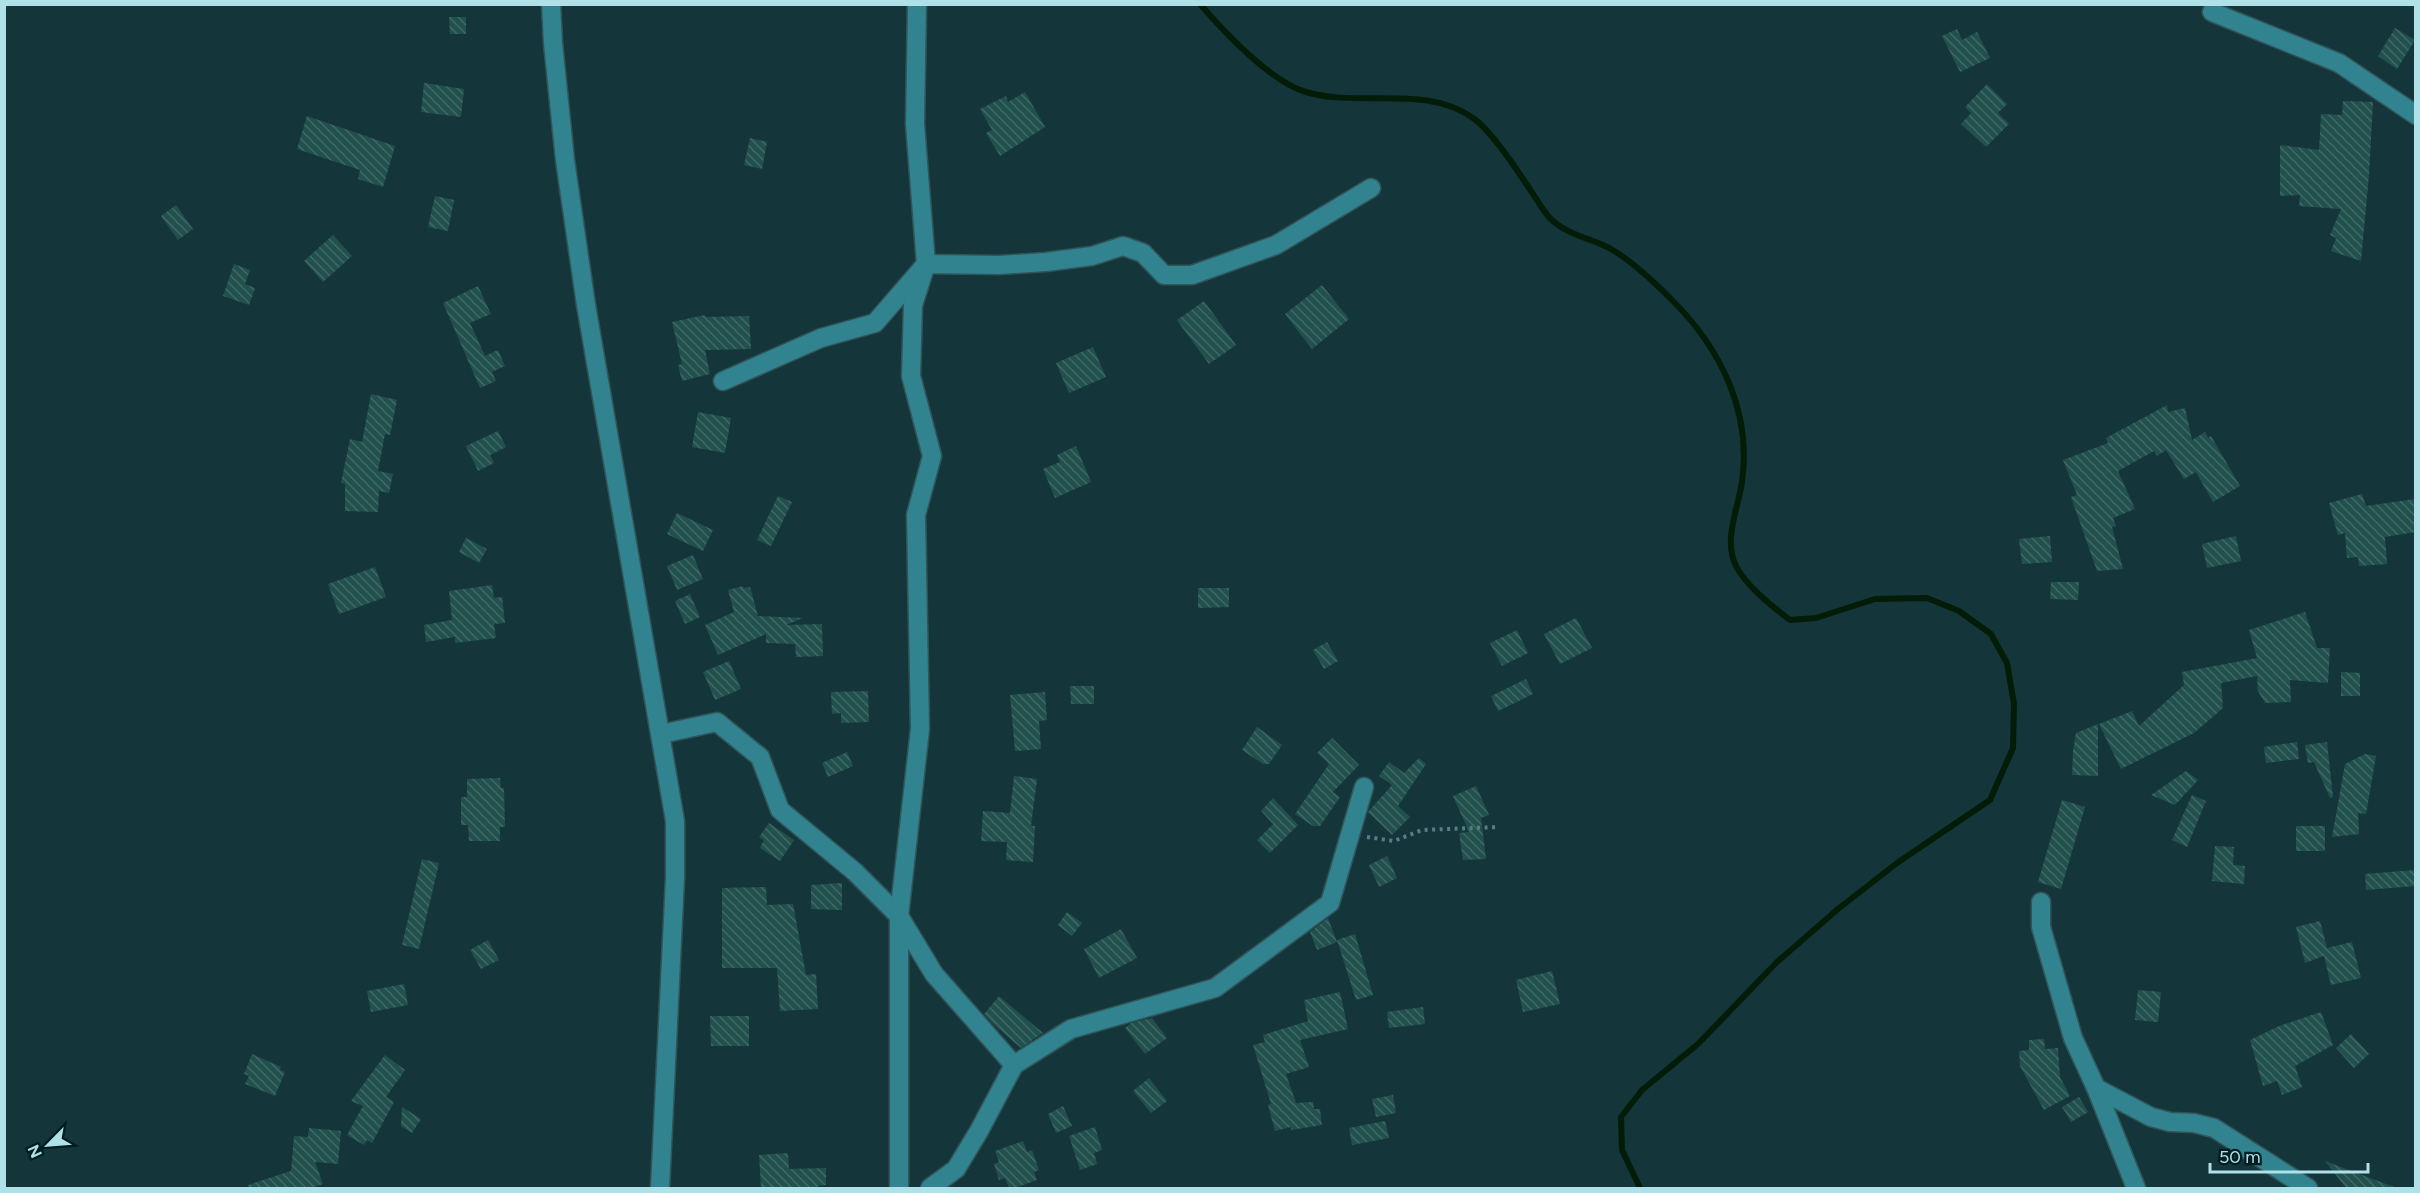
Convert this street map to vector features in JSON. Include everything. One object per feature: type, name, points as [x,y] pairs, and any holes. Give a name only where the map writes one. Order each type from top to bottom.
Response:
[{"type":"street","points":[[551,4],[565,160],[586,304],[674,810],[675,842],[660,1188]]},
{"type":"street","points":[[899,1188],[898,916],[920,729],[916,515],[932,456],[911,376],[913,305],[926,264],[915,124],[917,4]]},
{"type":"street","points":[[2212,12],[2339,63],[2415,115]]},
{"type":"street","points":[[926,264],[999,266],[1046,262],[1092,255],[1124,246],[1143,253],[1164,275],[1192,275],[1276,245],[1371,188]]},
{"type":"street","points":[[723,381],[821,338],[875,323],[926,264]]},
{"type":"street","points":[[661,734],[717,722],[760,757],[780,810],[855,872],[898,916],[933,974],[1014,1065]]},
{"type":"street","points":[[930,1188],[956,1169],[1014,1065],[1071,1029],[1215,988],[1330,903],[1364,787]]},
{"type":"street","points":[[2041,902],[2041,927],[2073,1038],[2096,1088],[2136,1188]]},
{"type":"street","points":[[2096,1088],[2151,1117],[2214,1128],[2308,1188]]},
{"type":"path","points":[[1351,835],[1394,841],[1422,830],[1499,827]]},
{"type":"building","points":[[449,17],[466,17],[466,34],[450,34]]},
{"type":"building","points":[[2395,28],[2415,40],[2397,69],[2378,56]]},
{"type":"building","points":[[1957,29],[1962,40],[1977,32],[1990,58],[1960,72],[1942,36]]},
{"type":"building","points":[[424,83],[464,89],[461,117],[421,112]]},
{"type":"building","points":[[1987,84],[2007,104],[1998,113],[2009,124],[1986,147],[1961,124],[1971,113],[1965,107]]},
{"type":"building","points":[[1025,92],[1045,127],[1000,156],[986,133],[992,130],[980,109],[1006,96],[1008,102]]},
{"type":"building","points":[[2343,101],[2373,102],[2361,261],[2331,251],[2336,238],[2330,235],[2341,209],[2299,206],[2300,195],[2280,196],[2280,145],[2319,150],[2321,114],[2342,115]]},
{"type":"building","points":[[307,116],[395,146],[383,187],[358,179],[360,170],[297,149]]},
{"type":"building","points":[[750,138],[767,142],[762,169],[744,165]]},
{"type":"building","points":[[435,196],[454,200],[448,231],[428,227]]},
{"type":"building","points":[[176,205],[193,229],[178,240],[161,216]]},
{"type":"building","points":[[333,235],[352,256],[323,282],[304,261]]},
{"type":"building","points":[[234,264],[250,270],[245,284],[255,288],[249,305],[223,296]]},
{"type":"building","points":[[1322,285],[1349,319],[1312,349],[1285,314]]},
{"type":"building","points":[[478,286],[491,314],[470,323],[485,356],[498,350],[505,366],[492,372],[496,381],[480,388],[443,303]]},
{"type":"building","points":[[1204,301],[1236,345],[1209,364],[1177,320]]},
{"type":"building","points":[[705,315],[705,317],[749,316],[751,349],[705,350],[710,374],[682,381],[678,365],[682,364],[672,322]]},
{"type":"building","points":[[1093,347],[1106,377],[1069,393],[1056,363]]},
{"type":"building","points":[[371,394],[397,400],[390,435],[385,434],[378,471],[393,474],[389,493],[379,491],[378,512],[345,511],[345,484],[341,483],[350,439],[362,442]]},
{"type":"building","points":[[2167,405],[2168,412],[2185,408],[2192,440],[2205,432],[2208,438],[2211,436],[2240,486],[2213,502],[2196,472],[2184,479],[2166,450],[2157,456],[2154,451],[2118,471],[2135,509],[2113,518],[2116,526],[2112,527],[2123,569],[2097,571],[2071,497],[2077,495],[2063,460],[2108,443],[2106,438]]},
{"type":"building","points":[[698,412],[731,418],[725,453],[692,447]]},
{"type":"building","points":[[498,431],[506,447],[490,455],[494,463],[478,471],[466,446]]},
{"type":"building","points":[[1076,446],[1091,482],[1055,498],[1043,469],[1060,462],[1057,455]]},
{"type":"building","points":[[2362,494],[2366,506],[2415,499],[2415,532],[2385,537],[2387,564],[2359,566],[2358,557],[2347,558],[2345,533],[2338,535],[2329,503]]},
{"type":"building","points":[[778,496],[792,502],[771,546],[757,540]]},
{"type":"building","points":[[677,513],[713,530],[703,551],[667,534]]},
{"type":"building","points":[[2050,536],[2052,562],[2022,564],[2019,539]]},
{"type":"building","points":[[2236,536],[2241,561],[2207,568],[2202,544]]},
{"type":"building","points":[[466,538],[487,549],[479,563],[459,552]]},
{"type":"building","points":[[693,555],[703,579],[677,590],[667,566]]},
{"type":"building","points":[[375,567],[386,597],[339,614],[328,584]]},
{"type":"building","points":[[2051,582],[2079,582],[2078,600],[2050,599]]},
{"type":"building","points":[[492,585],[494,598],[502,597],[505,623],[494,624],[496,638],[455,643],[455,637],[426,642],[424,625],[452,620],[449,591]]},
{"type":"building","points":[[743,586],[744,588],[750,587],[758,616],[803,618],[786,625],[822,624],[823,656],[796,657],[795,644],[766,643],[766,634],[718,655],[705,625],[734,612],[728,590]]},
{"type":"building","points":[[1198,588],[1229,588],[1229,607],[1198,608]]},
{"type":"building","points":[[690,594],[700,617],[685,624],[675,601]]},
{"type":"building","points":[[2305,612],[2317,648],[2330,648],[2328,683],[2290,680],[2291,702],[2265,703],[2258,691],[2257,676],[2221,683],[2223,708],[2194,733],[2121,769],[2099,724],[2132,711],[2139,726],[2184,685],[2182,672],[2257,658],[2249,630]]},
{"type":"building","points":[[1576,618],[1592,648],[1560,664],[1544,634]]},
{"type":"building","points":[[1517,630],[1528,653],[1502,666],[1490,643]]},
{"type":"building","points":[[1327,642],[1338,661],[1324,669],[1313,650]]},
{"type":"building","points":[[729,661],[741,689],[715,700],[703,672]]},
{"type":"building","points":[[2341,672],[2360,673],[2360,696],[2341,696]]},
{"type":"building","points":[[1526,679],[1533,694],[1498,711],[1491,696]]},
{"type":"building","points":[[1070,686],[1094,686],[1094,704],[1071,704]]},
{"type":"building","points":[[868,691],[869,722],[841,723],[841,713],[832,714],[831,692]]},
{"type":"building","points":[[1045,692],[1047,720],[1039,721],[1041,749],[1015,751],[1010,695]]},
{"type":"building","points":[[2098,724],[2098,776],[2072,775],[2076,733]]},
{"type":"building","points":[[1257,727],[1282,745],[1269,764],[1263,764],[1242,750]]},
{"type":"building","points":[[1332,738],[1359,765],[1333,792],[1340,797],[1320,826],[1313,826],[1295,814],[1329,764],[1317,753]]},
{"type":"building","points":[[2297,742],[2299,759],[2266,763],[2264,747]]},
{"type":"building","points":[[2327,742],[2333,797],[2330,798],[2314,762],[2308,763],[2305,745]]},
{"type":"building","points":[[847,752],[853,766],[828,777],[822,763]]},
{"type":"building","points":[[2365,754],[2376,756],[2366,814],[2358,813],[2359,834],[2332,837],[2345,764]]},
{"type":"building","points":[[1419,758],[1426,764],[1398,806],[1410,817],[1392,835],[1368,812],[1392,785],[1379,776],[1389,762],[1404,773]]},
{"type":"building","points":[[2186,771],[2198,780],[2175,805],[2151,795]]},
{"type":"building","points":[[1014,776],[1037,779],[1031,826],[1035,826],[1033,862],[1006,860],[1007,842],[981,841],[983,811],[1010,813]]},
{"type":"building","points":[[500,778],[501,788],[504,788],[505,827],[500,827],[500,841],[469,841],[468,825],[461,825],[461,797],[467,797],[467,779]]},
{"type":"building","points":[[1476,786],[1489,815],[1481,818],[1486,859],[1463,860],[1459,833],[1469,832],[1453,796]]},
{"type":"building","points":[[2192,795],[2206,801],[2187,847],[2172,840]]},
{"type":"building","points":[[1273,798],[1298,825],[1270,853],[1257,840],[1273,824],[1261,811]]},
{"type":"building","points":[[2062,800],[2085,807],[2061,889],[2038,882]]},
{"type":"building","points":[[769,823],[794,840],[780,861],[760,848],[764,840],[759,837]]},
{"type":"building","points":[[2296,826],[2325,826],[2325,851],[2296,851]]},
{"type":"building","points":[[2215,846],[2234,847],[2233,865],[2245,866],[2244,884],[2212,881]]},
{"type":"building","points":[[1387,856],[1397,878],[1379,887],[1369,865]]},
{"type":"building","points":[[422,859],[439,863],[419,949],[402,945]]},
{"type":"building","points":[[2415,870],[2415,886],[2366,890],[2365,874]]},
{"type":"building","points":[[842,883],[842,910],[811,909],[811,885]]},
{"type":"building","points":[[766,887],[767,905],[793,904],[806,975],[816,974],[818,1009],[780,1011],[777,968],[722,968],[722,888]]},
{"type":"building","points":[[1067,912],[1082,923],[1072,936],[1058,925]]},
{"type":"building","points":[[1328,918],[1337,942],[1317,950],[1310,932]]},
{"type":"building","points":[[2320,921],[2327,948],[2352,942],[2361,978],[2331,985],[2324,956],[2305,963],[2296,927]]},
{"type":"building","points":[[1121,929],[1137,958],[1099,978],[1084,949]]},
{"type":"building","points":[[1355,934],[1373,995],[1356,1000],[1337,940]]},
{"type":"building","points":[[488,940],[499,960],[481,969],[470,950]]},
{"type":"building","points":[[1552,971],[1560,1004],[1523,1012],[1516,980]]},
{"type":"building","points":[[404,984],[408,1005],[371,1012],[367,991]]},
{"type":"building","points":[[2138,990],[2161,992],[2158,1022],[2135,1020]]},
{"type":"building","points":[[1340,992],[1348,1029],[1300,1040],[1309,1067],[1286,1074],[1296,1103],[1313,1102],[1314,1109],[1320,1109],[1322,1125],[1291,1130],[1291,1127],[1275,1131],[1268,1105],[1271,1104],[1253,1045],[1265,1042],[1263,1035],[1308,1021],[1304,1000]]},
{"type":"building","points":[[999,996],[1043,1033],[1021,1048],[984,1014]]},
{"type":"building","points":[[1423,1007],[1425,1024],[1389,1028],[1387,1012]]},
{"type":"building","points":[[2321,1012],[2333,1045],[2295,1066],[2302,1087],[2282,1095],[2277,1081],[2263,1086],[2250,1040],[2279,1026]]},
{"type":"building","points":[[710,1016],[749,1016],[749,1046],[711,1046]]},
{"type":"building","points":[[1152,1018],[1167,1038],[1145,1054],[1125,1028],[1131,1023]]},
{"type":"building","points":[[2351,1034],[2369,1054],[2354,1068],[2336,1048]]},
{"type":"building","points":[[2044,1039],[2045,1049],[2058,1048],[2060,1077],[2070,1096],[2044,1110],[2020,1066],[2019,1051],[2029,1050],[2029,1040]]},
{"type":"building","points":[[252,1054],[281,1067],[280,1070],[285,1072],[275,1096],[245,1084],[249,1076],[244,1074]]},
{"type":"building","points":[[385,1055],[405,1070],[386,1097],[394,1102],[372,1143],[367,1140],[364,1145],[347,1135],[363,1106],[351,1101]]},
{"type":"building","points":[[1149,1078],[1167,1101],[1151,1113],[1133,1091]]},
{"type":"building","points":[[1393,1095],[1396,1113],[1376,1117],[1372,1099]]},
{"type":"building","points":[[2079,1097],[2088,1112],[2071,1122],[2062,1107]]},
{"type":"building","points":[[1063,1106],[1072,1126],[1056,1133],[1048,1114]]},
{"type":"building","points":[[402,1107],[421,1119],[412,1133],[401,1126]]},
{"type":"building","points":[[1385,1121],[1389,1138],[1352,1145],[1349,1128]]},
{"type":"building","points":[[1095,1127],[1102,1150],[1094,1153],[1097,1164],[1080,1170],[1069,1136]]},
{"type":"building","points":[[309,1128],[341,1131],[338,1164],[315,1162],[323,1184],[311,1188],[249,1188],[248,1185],[291,1171],[294,1136],[308,1137]]},
{"type":"building","points":[[1023,1141],[1027,1152],[1032,1150],[1039,1170],[1034,1172],[1037,1180],[1009,1188],[1005,1178],[999,1180],[994,1164],[999,1162],[995,1151]]},
{"type":"building","points":[[788,1153],[789,1169],[826,1168],[826,1185],[818,1186],[818,1188],[761,1188],[759,1155]]},
{"type":"building","points":[[2325,1161],[2394,1187],[2394,1188],[2346,1188]]},
{"type":"waterway","points":[[1200,4],[1263,67],[1278,78],[1306,92],[1348,98],[1414,99],[1435,102],[1455,108],[1473,118],[1498,144],[1552,220],[1566,230],[1604,245],[1619,254],[1642,272],[1688,317],[1704,337],[1717,359],[1737,406],[1744,456],[1742,482],[1731,535],[1732,556],[1741,574],[1760,596],[1790,620],[1816,618],[1875,599],[1927,598],[1959,611],[1991,634],[2007,663],[2014,704],[2013,748],[1990,800],[1897,863],[1838,909],[1777,962],[1698,1044],[1642,1090],[1621,1117],[1622,1150],[1640,1188]]}]
